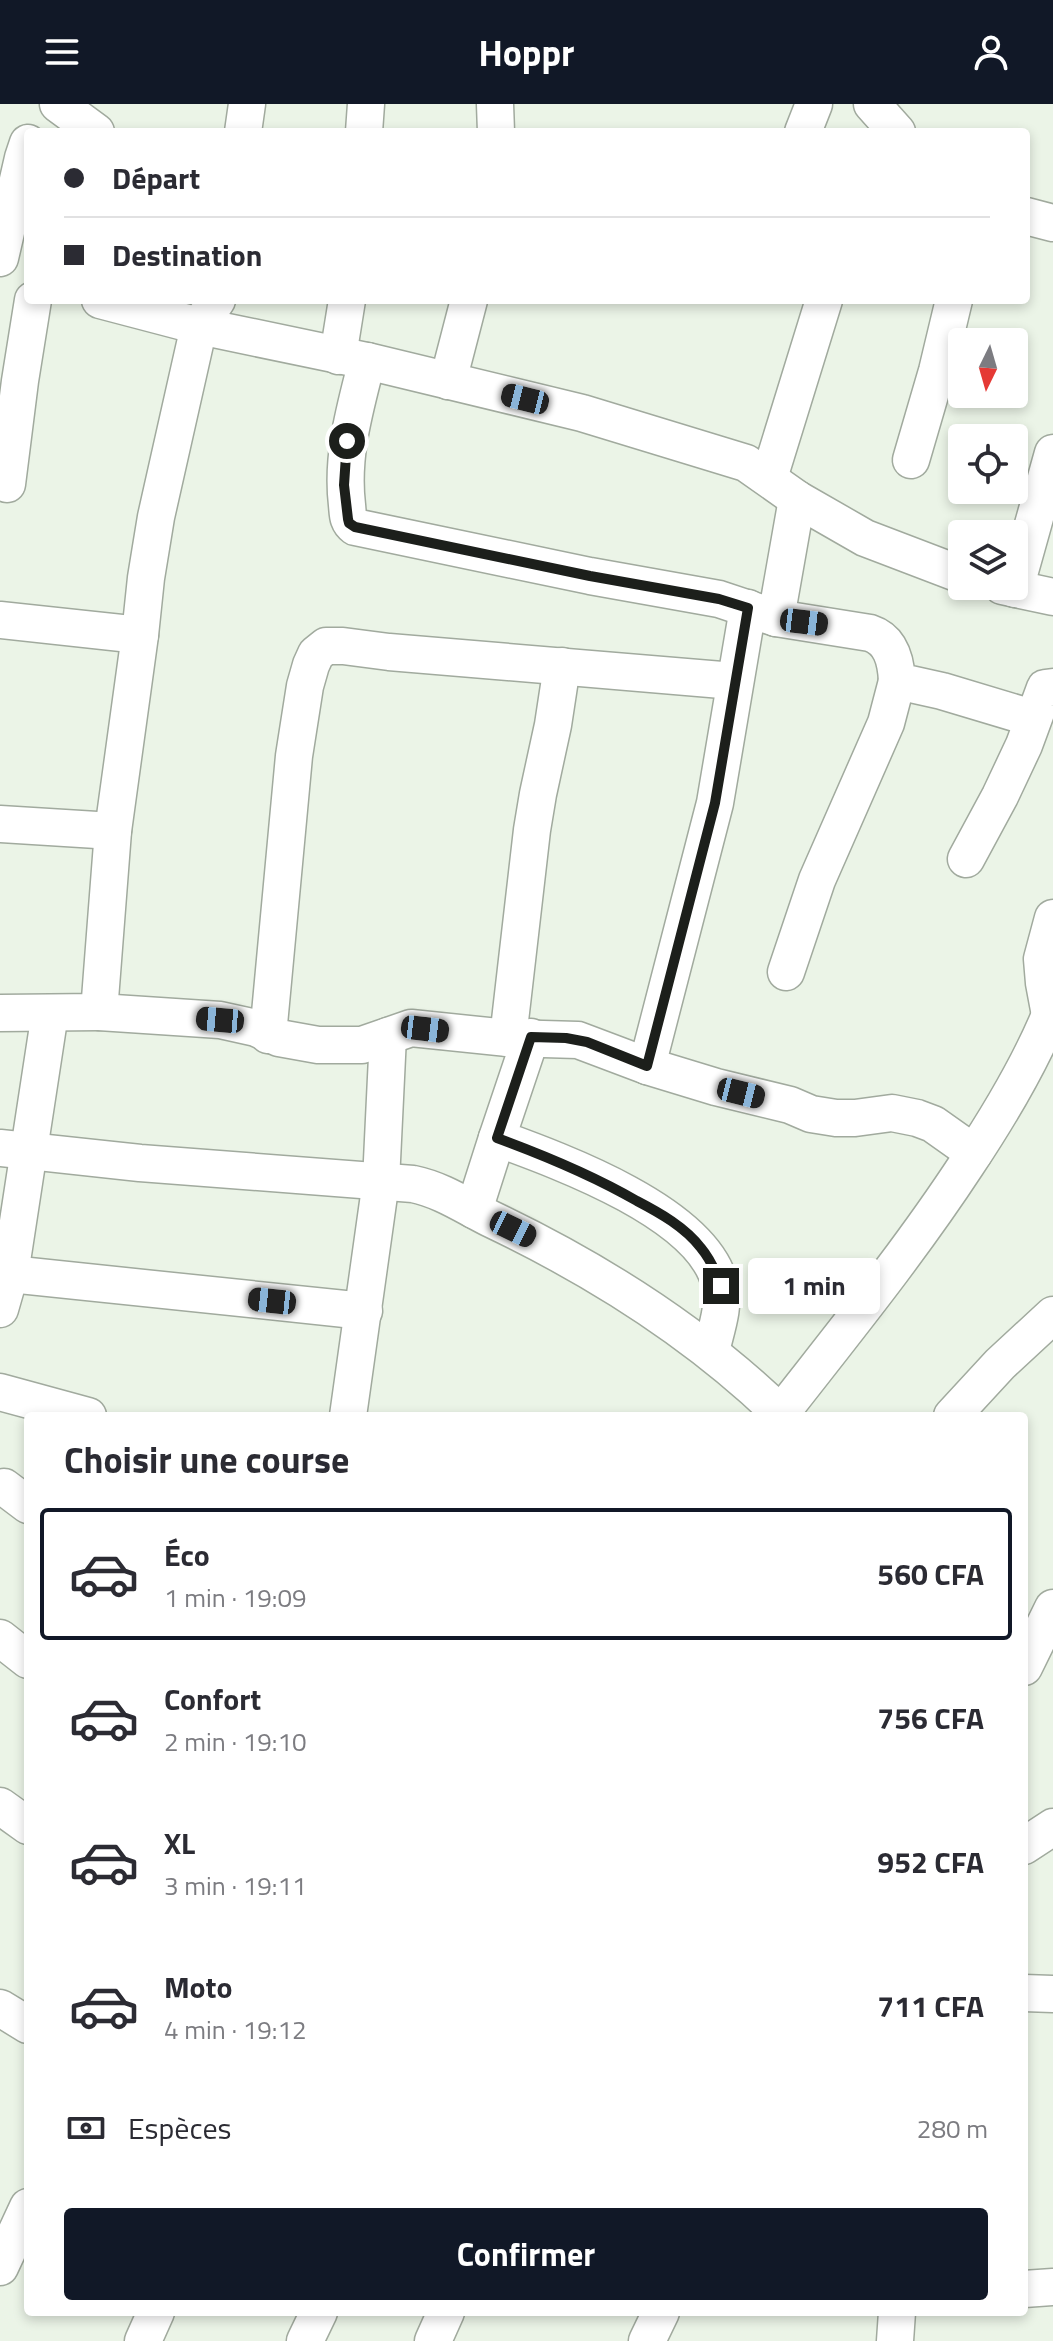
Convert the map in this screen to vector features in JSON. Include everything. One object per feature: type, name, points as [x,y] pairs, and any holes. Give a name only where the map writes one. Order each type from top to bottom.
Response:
[{"type":"street","points":[[34,128],[47,104]]},
{"type":"street","points":[[58,104],[91,128]]},
{"type":"street","points":[[244,128],[247,104]]},
{"type":"street","points":[[364,128],[366,104]]},
{"type":"street","points":[[495,104],[496,128]]},
{"type":"street","points":[[805,128],[814,104]]},
{"type":"street","points":[[872,104],[893,128]]},
{"type":"street","points":[[899,128],[908,114],[909,104]]},
{"type":"street","points":[[0,258],[24,155]]},
{"type":"street","points":[[1030,217],[1053,223]]},
{"type":"street","points":[[0,268],[24,277]]},
{"type":"street","points":[[7,484],[32,304]]},
{"type":"street","points":[[133,304],[208,313],[352,359],[582,413],[746,463],[865,538],[948,570]]},
{"type":"street","points":[[347,304],[352,359],[344,485],[348,519],[352,526],[590,576],[719,599],[762,613],[879,636],[888,643],[896,665],[897,681],[886,723],[817,880],[786,972]]},
{"type":"street","points":[[448,381],[468,304]]},
{"type":"street","points":[[647,1066],[711,818],[734,681],[762,613],[783,488],[823,304]]},
{"type":"street","points":[[911,460],[953,304]]},
{"type":"street","points":[[99,1012],[113,831],[146,578],[156,517],[208,313]]},
{"type":"street","points":[[1028,530],[1053,453]]},
{"type":"street","points":[[1028,592],[1053,597]]},
{"type":"street","points":[[0,620],[140,635]]},
{"type":"street","points":[[268,1035],[294,756],[305,686],[316,654],[326,646],[734,681]]},
{"type":"street","points":[[474,1210],[497,1138],[520,1037],[532,830],[562,666]]},
{"type":"street","points":[[897,681],[1032,718]]},
{"type":"street","points":[[966,859],[1024,745],[1045,688],[1053,687]]},
{"type":"street","points":[[0,824],[113,831]]},
{"type":"street","points":[[784,1412],[913,1243],[1014,1091],[1052,1015],[1042,959],[1053,918]]},
{"type":"street","points":[[0,1013],[99,1012],[220,1020],[256,1028],[268,1035],[318,1045],[352,1046],[411,1028],[566,1038],[587,1042],[647,1066],[790,1105],[811,1114],[855,1118],[892,1113],[917,1118],[933,1124],[974,1153]]},
{"type":"street","points":[[0,1309],[10,1274],[15,1150],[50,1013]]},
{"type":"street","points":[[349,1412],[381,1181],[388,1036]]},
{"type":"street","points":[[497,1138],[546,1155],[600,1180],[663,1215],[700,1246],[713,1264],[721,1286],[721,1310],[711,1351]]},
{"type":"street","points":[[15,1150],[424,1186],[533,1239],[623,1289],[711,1351],[779,1412]]},
{"type":"street","points":[[10,1274],[364,1311]]},
{"type":"street","points":[[956,1412],[1000,1364],[1053,1315]]},
{"type":"street","points":[[0,1392],[73,1412]]},
{"type":"street","points":[[1028,1654],[1053,1608]]},
{"type":"street","points":[[0,1638],[24,1657]]},
{"type":"street","points":[[1028,1843],[1053,1827]]},
{"type":"street","points":[[1028,1993],[1053,1994]]},
{"type":"street","points":[[0,2008],[24,2023]]},
{"type":"street","points":[[0,2267],[24,2216]]},
{"type":"street","points":[[1028,2289],[1053,2287]]},
{"type":"street","points":[[143,2341],[154,2316]]},
{"type":"street","points":[[305,2341],[317,2316]]},
{"type":"street","points":[[433,2341],[444,2316]]},
{"type":"street","points":[[647,2341],[659,2316]]},
{"type":"street","points":[[895,2341],[897,2316]]},
{"type":"route","points":[[347,441],[344,485],[349,523],[355,527],[508,560],[719,599],[748,608],[715,803],[647,1066],[587,1042],[531,1037],[497,1138],[546,1155],[600,1180],[663,1215],[700,1246],[713,1264],[721,1286]]}]
